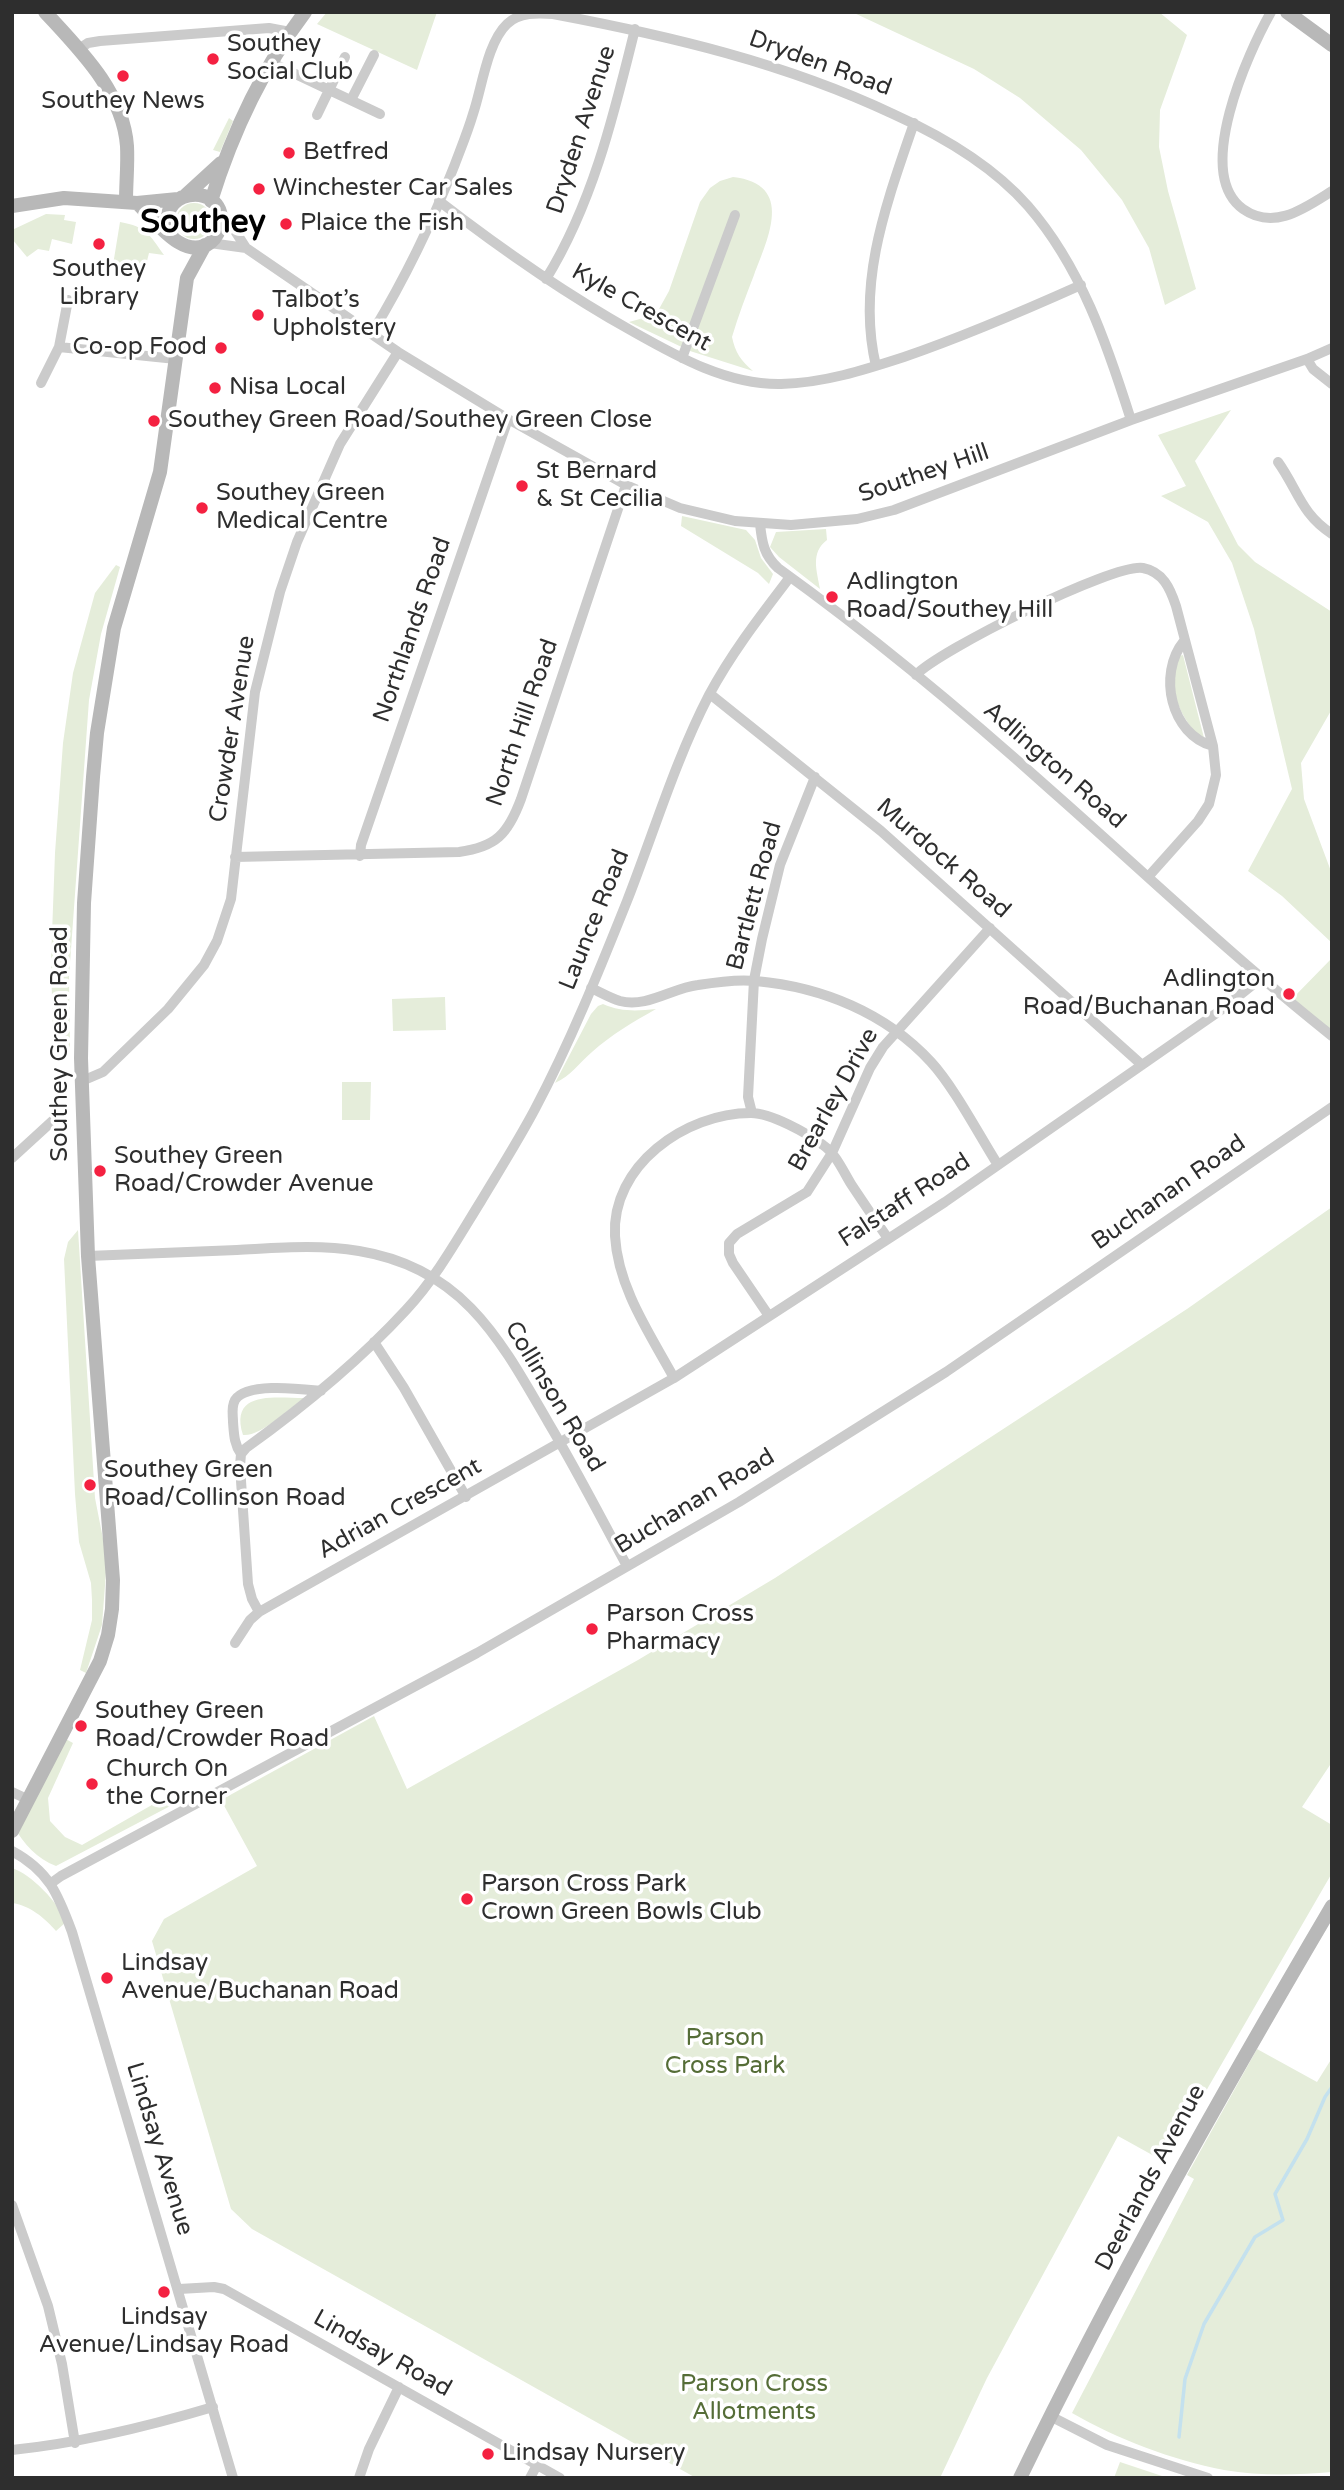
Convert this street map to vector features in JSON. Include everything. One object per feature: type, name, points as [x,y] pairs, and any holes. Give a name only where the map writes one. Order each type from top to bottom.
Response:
[{"type":"street","points":[[45,12],[79,49],[102,81],[121,118],[127,144],[131,202],[174,240],[193,248],[207,244],[215,237],[221,223],[214,204],[223,161],[270,62],[306,12]]},
{"type":"street","points":[[1271,12],[1243,68],[1232,104],[1223,171],[1227,187],[1240,206],[1250,214],[1277,219],[1292,215],[1332,191]]},
{"type":"street","points":[[1287,12],[1332,46]]},
{"type":"street","name":"Dryden Road","points":[[372,333],[407,271],[439,201],[473,113],[493,46],[507,23],[536,13],[553,14],[635,29],[769,65],[867,102],[914,123],[951,144],[1007,184],[1048,230],[1081,285],[1117,374],[1131,420]]},
{"type":"street","points":[[79,49],[88,43],[100,41],[269,28],[290,32]]},
{"type":"street","name":"Dryden Avenue","points":[[546,279],[559,259],[580,214],[596,170],[610,128],[635,29]]},
{"type":"street","points":[[351,100],[374,55]]},
{"type":"street","points":[[317,115],[345,57]]},
{"type":"street","points":[[270,62],[380,114]]},
{"type":"street","points":[[876,366],[869,311],[871,275],[878,231],[914,123]]},
{"type":"street","points":[[174,240],[167,221],[168,213],[223,161]]},
{"type":"street","points":[[13,206],[72,198],[131,202],[195,194],[214,204]]},
{"type":"street","name":"Kyle Crescent","points":[[439,201],[546,279],[593,309],[682,358],[723,375],[778,384],[825,380],[876,366],[960,337],[1081,285]]},
{"type":"street","name":"Southey Hill","points":[[214,204],[246,248],[398,352],[508,419],[626,485],[680,509],[760,524],[820,523],[857,519],[894,510],[1131,420],[1332,348]]},
{"type":"street","points":[[682,358],[735,215]]},
{"type":"street","name":"Southey Green Road","points":[[174,240],[187,278]]},
{"type":"street","name":"Southey Hill","points":[[207,244],[246,248]]},
{"type":"street","name":"Southey Green Road","points":[[12,1831],[100,1661],[112,1609],[111,1547],[88,1255],[82,1081],[84,903],[97,733],[114,628],[160,472],[187,278],[207,244]]},
{"type":"street","points":[[41,383],[59,346],[68,300]]},
{"type":"street","points":[[59,346],[176,359]]},
{"type":"street","name":"Crowder Avenue","points":[[82,1081],[103,1072],[168,1009],[204,965],[225,921],[231,899],[255,692],[280,592],[297,542],[340,443],[398,352]]},
{"type":"street","points":[[1307,359],[1313,369],[1332,384]]},
{"type":"street","name":"Northlands Road","points":[[360,856],[361,845],[508,419]]},
{"type":"street","points":[[1278,462],[1312,520],[1332,534]]},
{"type":"street","name":"North Hill Road","points":[[235,857],[360,856],[478,850],[501,836],[509,826],[521,799],[626,485]]},
{"type":"street","name":"Adlington Road","points":[[760,524],[762,544],[768,559],[916,675],[1006,751],[1261,978],[1332,1036]]},
{"type":"street","points":[[916,675],[940,656],[1040,604],[1124,570],[1139,567],[1163,578],[1171,588],[1213,746],[1216,775],[1209,804],[1198,821],[1148,877]]},
{"type":"street","name":"Launce Road","points":[[431,1277],[472,1216],[535,1108],[591,988],[627,901],[680,758],[710,694],[747,634],[790,577]]},
{"type":"street","points":[[1184,641],[1172,665],[1172,702],[1186,730],[1200,743],[1213,746]]},
{"type":"street","name":"Murdock Road","points":[[710,694],[815,777],[990,928],[1142,1065]]},
{"type":"street","name":"Bartlett Road","points":[[752,1113],[748,1097],[754,980],[780,865],[815,777]]},
{"type":"street","name":"Brearley Drive","points":[[769,1316],[733,1263],[729,1254],[729,1243],[737,1234],[807,1192],[832,1153],[870,1068],[896,1032],[990,928]]},
{"type":"street","name":"Falstaff Road","points":[[561,1443],[674,1378],[998,1165],[1231,1003],[1261,978]]},
{"type":"street","points":[[591,988],[621,1001],[635,1002],[650,1000],[696,985],[754,980],[839,999],[874,1015],[932,1063],[998,1165]]},
{"type":"street","name":"Buchanan Road","points":[[51,1884],[61,1876],[477,1653],[740,1502],[946,1372],[1332,1107]]},
{"type":"street","points":[[674,1378],[625,1287],[615,1237],[617,1212],[632,1179],[657,1147],[681,1130],[707,1120],[752,1113],[783,1123],[832,1153],[887,1237]]},
{"type":"street","points":[[12,1158],[59,1115]]},
{"type":"street","name":"Collinson Road","points":[[88,1255],[325,1248],[378,1255],[431,1277],[472,1308],[501,1342],[561,1443],[627,1566]]},
{"type":"street","points":[[241,1454],[321,1391],[374,1342],[408,1308],[431,1277]]},
{"type":"street","points":[[374,1342],[404,1388],[466,1497]]},
{"type":"street","points":[[259,1612],[248,1584],[241,1454],[234,1439],[232,1406],[238,1396],[253,1390],[279,1388],[321,1391]]},
{"type":"street","name":"Adrian Crescent","points":[[235,1643],[250,1620],[259,1612],[561,1443]]},
{"type":"street","points":[[12,1792],[29,1800]]},
{"type":"street","name":"Lindsay Avenue","points":[[12,1852],[41,1870],[64,1909],[233,2478]]},
{"type":"street","name":"Deerlands Avenue","points":[[1020,2478],[1050,2416],[1219,2098],[1332,1906]]},
{"type":"street","points":[[12,2205],[48,2306],[62,2364],[75,2443]]},
{"type":"street","name":"Lindsay Road","points":[[178,2289],[224,2289],[560,2478]]},
{"type":"street","points":[[359,2478],[374,2437],[399,2387]]},
{"type":"street","points":[[12,2450],[75,2443],[213,2407]]},
{"type":"street","points":[[1050,2416],[1107,2445],[1208,2478]]},
{"type":"street","points":[[530,2478],[537,2465]]},
{"type":"green space","points":[[327,12],[437,12],[417,70],[317,24]]},
{"type":"green space","points":[[852,12],[1159,12],[1187,35],[1160,110],[1159,147],[1168,191],[1196,289],[1165,305],[1149,248],[1122,200],[1081,150],[1020,98],[974,69]]},
{"type":"green space","points":[[229,118],[233,121],[220,152],[213,150]]},
{"type":"green space","points":[[733,177],[752,182],[764,190],[771,201],[770,230],[732,337],[739,356],[753,371],[690,351],[629,322],[647,317],[659,309],[669,291],[700,202],[710,188]]},
{"type":"green space","points":[[194,203],[207,208],[212,221],[207,234],[194,239],[181,234],[176,221],[181,208]]},
{"type":"green space","points":[[46,214],[65,215],[64,220],[76,222],[72,244],[52,239],[49,251],[38,249],[27,257],[12,239],[12,230]]},
{"type":"green space","points":[[120,222],[146,232],[164,255],[149,253],[143,277],[112,271]]},
{"type":"green space","points":[[1231,410],[1195,461],[1238,545],[1255,562],[1332,612],[1332,709],[1301,763],[1304,799],[1332,874],[1332,943],[1282,896],[1248,871],[1292,789],[1254,629],[1232,563],[1208,522],[1161,496],[1186,486],[1158,435]]},
{"type":"green space","points":[[682,516],[746,530],[755,540],[761,558],[773,574],[769,584],[758,573],[681,526]]},
{"type":"green space","points":[[826,529],[827,540],[817,556],[816,569],[820,589],[770,547],[776,532]]},
{"type":"green space","points":[[116,565],[120,567],[101,634],[89,700],[69,977],[70,1052],[60,1055],[53,1036],[51,961],[63,743],[73,673],[95,593]]},
{"type":"green space","points":[[1183,655],[1204,738],[1200,740],[1186,720],[1175,691],[1176,669],[1179,656]]},
{"type":"green space","points":[[1332,958],[1332,1034],[1290,1001]]},
{"type":"green space","points":[[445,997],[446,1030],[393,1031],[392,999]]},
{"type":"green space","points":[[603,1004],[629,1010],[656,1009],[607,1040],[555,1083],[591,1014]]},
{"type":"green space","points":[[342,1082],[371,1082],[370,1120],[342,1120]]},
{"type":"green space","name":"Parson Cross Park","points":[[1332,1207],[1332,1762],[1302,1807],[1332,1825],[1332,1873],[1165,2162],[1118,2136],[987,2378],[940,2478],[696,2478],[252,2229],[231,2209],[152,1941],[164,1919],[257,1866],[221,1800],[374,1716],[407,1789],[638,1660],[775,1578],[1187,1309]]},
{"type":"green space","points":[[78,1230],[95,1498],[104,1544],[106,1572],[102,1625],[86,1673],[80,1670],[92,1620],[92,1600],[91,1583],[79,1542],[75,1494],[64,1259],[68,1242]]},
{"type":"green space","points":[[268,1398],[304,1398],[266,1427],[243,1435],[240,1420],[243,1410],[249,1404]]},
{"type":"green space","points":[[62,1737],[73,1743],[48,1798],[50,1821],[65,1837],[82,1845],[171,1794],[176,1803],[56,1866],[49,1863],[32,1850],[14,1827]]},
{"type":"green space","points":[[12,1868],[36,1883],[57,1906],[66,1922],[56,1931],[36,1913],[12,1903]]},
{"type":"green space","points":[[1257,2049],[1317,2082],[1332,2058],[1332,2472],[1264,2474],[1204,2466],[1145,2448],[1072,2413],[1194,2179],[1187,2175]]},
{"type":"green space","points":[[1120,2462],[1168,2478],[1114,2478]]},
{"type":"waterway","points":[[1179,2437],[1185,2379],[1204,2324],[1255,2237],[1283,2220],[1275,2194],[1307,2139],[1332,2087]]},
{"type":"place","name":"Southey Social Club","points":[[213,59]]},
{"type":"place","name":"Southey News","points":[[123,76]]},
{"type":"place","name":"Betfred","points":[[289,153]]},
{"type":"place","name":"Winchester Car Sales","points":[[259,189]]},
{"type":"place","name":"Plaice the Fish","points":[[286,224]]},
{"type":"place","name":"Southey Library","points":[[99,244]]},
{"type":"place","name":"Talbot’s Upholstery","points":[[258,315]]},
{"type":"place","name":"Co-op Food","points":[[221,348]]},
{"type":"place","name":"Nisa Local","points":[[215,388]]},
{"type":"place","name":"Southey Green Road/Southey Green Close","points":[[154,421]]},
{"type":"place","name":"St Bernard & St Cecilia","points":[[522,486]]},
{"type":"place","name":"Southey Green Medical Centre","points":[[202,508]]},
{"type":"place","name":"Adlington Road/Southey Hill","points":[[832,597]]},
{"type":"place","name":"Adlington Road/Buchanan Road","points":[[1289,994]]},
{"type":"place","name":"Southey Green Road/Crowder Avenue","points":[[100,1171]]},
{"type":"place","name":"Southey Green Road/Collinson Road","points":[[90,1485]]},
{"type":"place","name":"Parson Cross Pharmacy","points":[[592,1629]]},
{"type":"place","name":"Southey Green Road/Crowder Road","points":[[81,1726]]},
{"type":"place","name":"Church On the Corner","points":[[92,1784]]},
{"type":"place","name":"Parson Cross Park Crown Green Bowls Club","points":[[467,1899]]},
{"type":"place","name":"Lindsay Avenue/Buchanan Road","points":[[107,1978]]},
{"type":"place","name":"Lindsay Avenue/Lindsay Road","points":[[164,2292]]},
{"type":"place","name":"Lindsay Nursery","points":[[488,2454]]},
{"type":"district","name":"Southey","points":[[203,224]]},
{"type":"park label","name":"Parson Cross Allotments","points":[[754,2399]]}]
